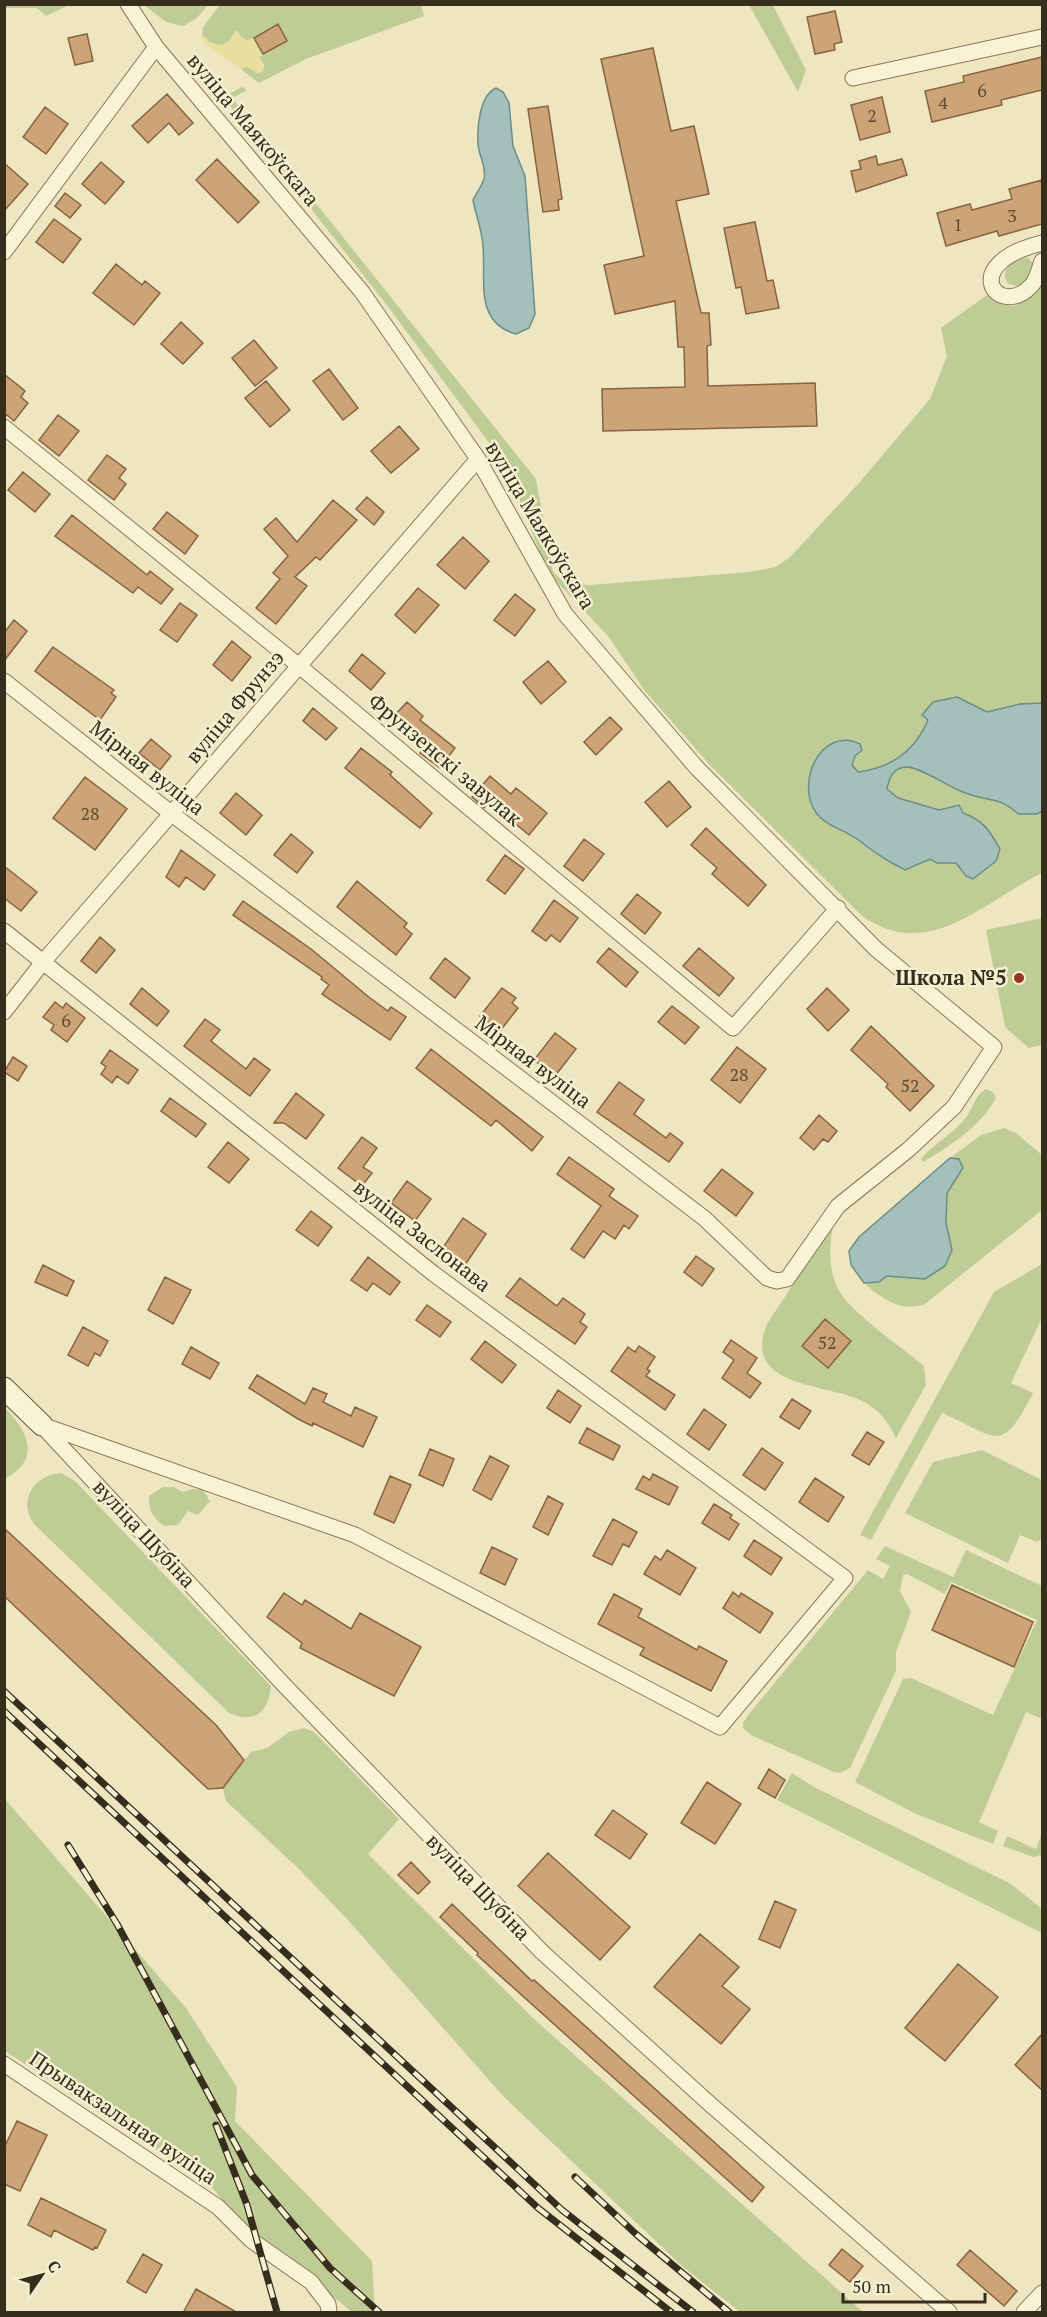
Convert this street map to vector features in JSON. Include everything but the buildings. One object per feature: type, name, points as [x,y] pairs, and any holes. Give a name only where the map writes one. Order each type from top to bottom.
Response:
[{"type":"street","name":"вуліца Маякоўскага","points":[[128,4],[156,47],[362,292],[478,459],[565,614],[696,767],[838,908],[876,949],[994,1047]]},
{"type":"street","points":[[853,78],[1042,37]]},
{"type":"street","points":[[4,252],[156,47]]},
{"type":"street","points":[[1042,243],[1015,251],[999,262],[991,273],[991,286],[999,295],[1010,297],[1023,293],[1033,284],[1042,261]]},
{"type":"street","name":"Фрунзенскі завулак","points":[[4,427],[298,665],[733,1028],[838,908]]},
{"type":"street","name":"вуліца Фрунзэ","points":[[4,1012],[43,962],[478,459]]},
{"type":"street","name":"Мірная вуліца","points":[[4,681],[171,814],[704,1218],[767,1278],[777,1281],[787,1279],[838,1206],[908,1150],[954,1107],[994,1047]]},
{"type":"street","name":"вуліца Заслонава","points":[[4,931],[434,1274],[845,1578],[720,1726]]},
{"type":"street","name":"вуліца Шубіна","points":[[4,1389],[42,1425],[285,1686],[542,1952],[711,2105],[949,2313]]},
{"type":"street","name":"вуліца Шубіна","points":[[42,1425],[355,1535],[720,1726]]},
{"type":"street","name":"Прывакзальная вуліца","points":[[4,2064],[218,2207],[251,2240],[310,2282],[328,2304],[329,2313]]},
{"type":"street","points":[[1024,2313],[1042,2293]]},
{"type":"green space","points":[[4,5],[69,5],[46,16],[37,8],[5,8]]},
{"type":"green space","points":[[144,5],[208,5],[196,19],[183,26],[166,22]]},
{"type":"green space","points":[[220,5],[421,5],[424,16],[306,59],[259,83],[241,69],[246,66],[252,70],[265,67],[259,57],[263,55],[235,31],[231,40],[221,46],[207,41],[202,34],[203,27]]},
{"type":"green space","points":[[749,5],[773,5],[806,70],[798,92]]},
{"type":"green space","points":[[242,87],[247,90],[232,98],[536,479],[553,572],[566,584],[590,585],[750,572],[776,567],[790,557],[859,483],[930,399],[947,356],[941,328],[987,295],[1005,305],[1020,304],[1031,293],[1042,276],[1042,873],[976,912],[932,931],[909,933],[886,928],[861,915],[709,764],[645,691],[608,636],[557,582],[540,553],[513,484],[490,444],[389,308],[227,102],[229,94]]},
{"type":"green space","points":[[1022,258],[1029,258],[1033,263],[1026,280],[1017,286],[1008,284],[1006,271],[1010,265]]},
{"type":"green space","name":"Школа №5","points":[[1042,918],[1042,1045],[1029,1048],[1005,1027],[986,930]]},
{"type":"green space","points":[[986,1089],[993,1092],[996,1098],[990,1108],[974,1126],[923,1162],[921,1159],[926,1153],[962,1122],[982,1091]]},
{"type":"green space","points":[[1004,1128],[1016,1133],[1042,1155],[1042,1210],[925,1304],[908,1307],[884,1299],[877,1294],[864,1283],[879,1282],[887,1276],[925,1279],[952,1250],[946,1223],[947,1193],[963,1168],[959,1159],[950,1158],[981,1135]]},
{"type":"green space","points":[[834,1222],[830,1255],[832,1272],[843,1297],[864,1318],[924,1366],[926,1385],[896,1438],[881,1415],[865,1402],[790,1379],[775,1371],[765,1360],[762,1344],[767,1324]]},
{"type":"green space","points":[[1042,1264],[1042,1318],[1011,1383],[1033,1393],[1013,1427],[1004,1434],[996,1436],[986,1434],[942,1413],[871,1540],[860,1535],[994,1292]]},
{"type":"green space","points":[[5,1408],[20,1426],[28,1445],[24,1462],[17,1471],[5,1479]]},
{"type":"green space","points":[[982,1450],[1042,1480],[1042,1539],[1037,1542],[1020,1535],[1008,1563],[905,1513],[933,1462]]},
{"type":"green space","points":[[61,1473],[75,1481],[271,1686],[267,1703],[259,1714],[246,1717],[229,1713],[34,1524],[27,1507],[31,1491],[43,1479]]},
{"type":"green space","points":[[163,1487],[174,1487],[183,1492],[193,1489],[203,1490],[210,1501],[198,1515],[188,1511],[178,1525],[164,1526],[152,1513],[149,1496]]},
{"type":"green space","points":[[885,1546],[953,1577],[966,1550],[1042,1586],[1042,1719],[1026,1712],[979,1822],[998,1831],[993,1844],[916,1814],[855,1782],[903,1679],[911,1678],[993,1715],[1037,1620],[951,1582],[945,1594],[907,1574],[903,1575],[900,1591],[911,1612],[896,1652],[896,1671],[850,1768],[840,1773],[834,1772],[751,1735],[743,1728],[743,1723],[749,1714],[868,1570],[883,1579],[890,1566],[876,1559]]},
{"type":"green space","points":[[304,1728],[314,1732],[399,1819],[368,1854],[533,2018],[863,2312],[740,2312],[682,2266],[503,2096],[347,1919],[300,1870],[226,1801],[223,1788],[251,1752],[267,1748],[289,1732]]},
{"type":"green space","points":[[792,1773],[814,1787],[1011,1884],[1042,1909],[1042,1933],[777,1800]]},
{"type":"green space","points":[[4,1798],[186,2008],[237,2087],[235,2121],[372,2261],[375,2312],[352,2312],[301,2270],[244,2228],[212,2187],[5,2051]]},
{"type":"green space","points":[[1042,1833],[1042,1855],[1033,1857],[1003,1846],[1007,1836],[1036,1849]]},
{"type":"sand","points":[[203,27],[202,34],[213,45],[227,44],[237,30],[244,41],[254,38],[263,54],[259,57],[264,70],[258,74],[247,66],[241,69],[205,44],[201,38]]},
{"type":"water","points":[[496,88],[503,92],[509,103],[513,146],[525,176],[535,314],[529,328],[516,334],[503,328],[488,310],[485,299],[482,240],[473,200],[485,174],[478,143],[481,112],[486,97]]},
{"type":"water","points":[[957,697],[987,712],[1020,704],[1042,703],[1042,811],[1037,814],[1018,814],[998,801],[963,792],[913,768],[898,769],[889,781],[887,789],[898,798],[939,810],[959,805],[963,813],[976,819],[985,827],[1000,849],[996,861],[973,879],[966,876],[956,863],[937,863],[930,859],[905,870],[855,837],[822,819],[811,802],[809,788],[810,774],[815,761],[823,750],[834,743],[846,740],[860,744],[862,750],[855,756],[852,765],[858,772],[881,767],[900,756],[916,741],[928,720],[922,715],[933,702]]},
{"type":"water","points":[[950,1158],[959,1159],[963,1168],[947,1193],[946,1223],[952,1250],[945,1266],[925,1279],[887,1276],[879,1282],[864,1283],[851,1265],[849,1251],[859,1237]]},
{"type":"railway","points":[[4,1691],[562,2210],[693,2312]]},
{"type":"railway","points":[[4,1711],[538,2208],[671,2312]]},
{"type":"railway","points":[[68,1845],[117,1924],[252,2175],[330,2268],[379,2312]]},
{"type":"railway","points":[[216,2125],[247,2205],[277,2312]]},
{"type":"railway","points":[[575,2177],[637,2235],[729,2312]]},
{"type":"place","name":"Школа №5","points":[[1019,978]]}]
